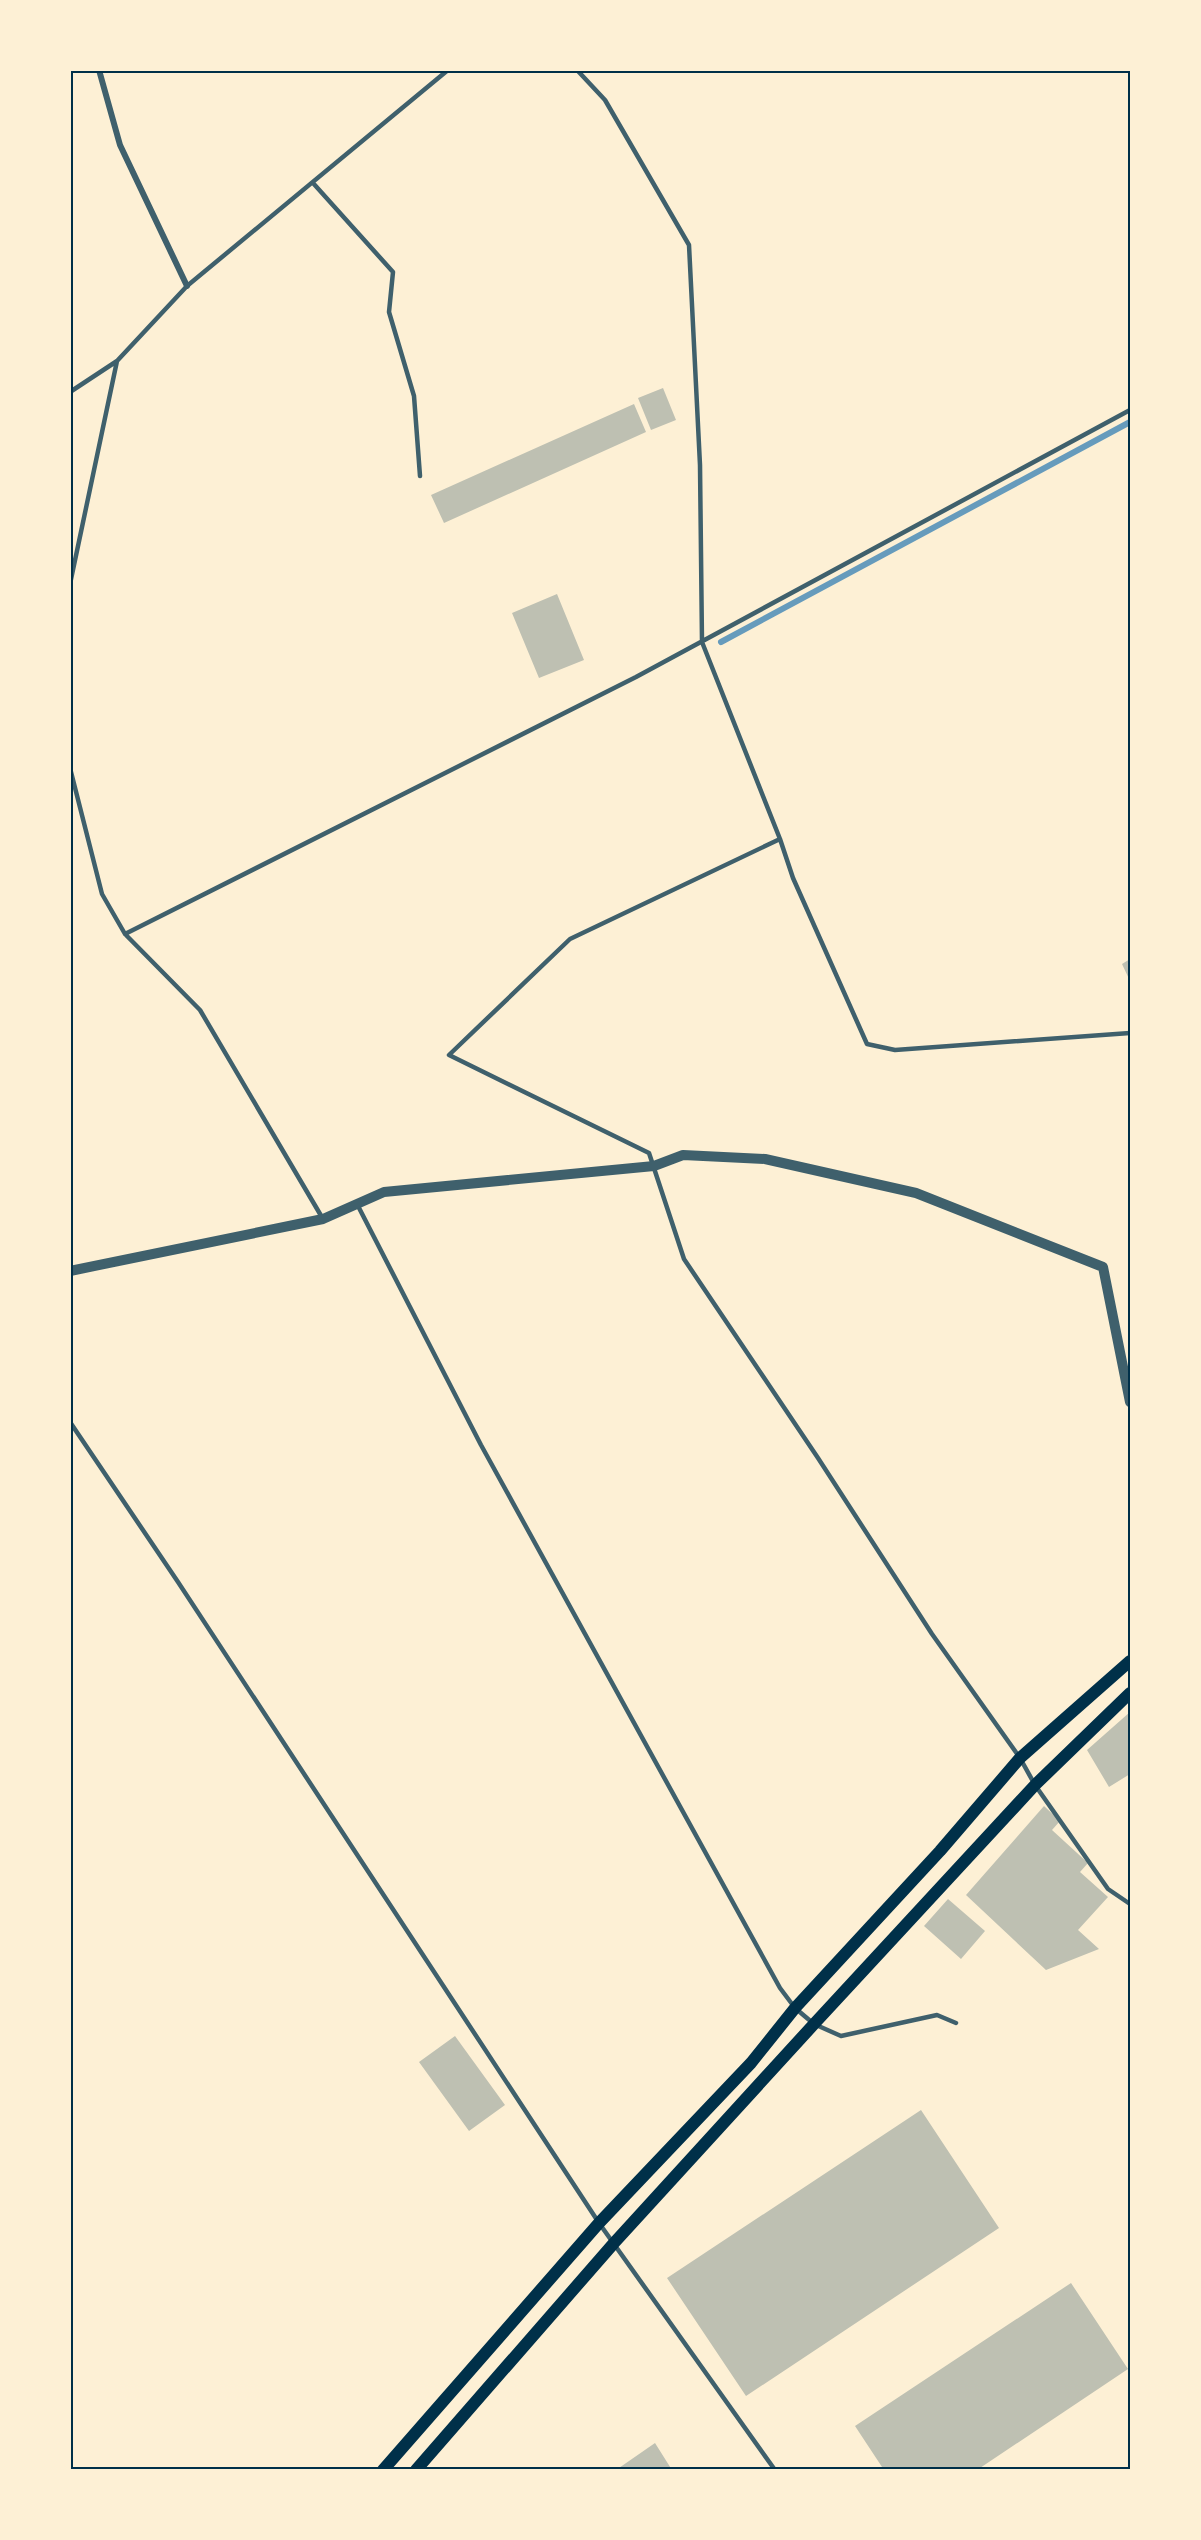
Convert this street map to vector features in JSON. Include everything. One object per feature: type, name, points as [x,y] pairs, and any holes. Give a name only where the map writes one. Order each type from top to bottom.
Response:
[{"type":"main road","points":[[383,2469],[599,2223],[751,2063],[795,2008],[940,1851],[1020,1758],[1131,1661]]},
{"type":"main road","points":[[416,2469],[614,2243],[814,2024],[1035,1785],[1131,1693]]},
{"type":"street","points":[[99,70],[120,145],[187,286]]},
{"type":"street","points":[[70,1271],[323,1219],[384,1192],[654,1166],[683,1155],[765,1159],[905,1190],[1102,1267],[1131,1402]]},
{"type":"lane","points":[[70,392],[117,361],[187,286],[448,70]]},
{"type":"lane","points":[[577,70],[605,100],[690,245],[700,465],[702,642],[780,839],[793,878],[867,1044],[894,1050],[1131,1033]]},
{"type":"lane","points":[[313,183],[393,272],[389,312],[414,396],[420,476]]},
{"type":"lane","points":[[70,584],[117,361]]},
{"type":"lane","points":[[125,934],[702,642],[1131,410]]},
{"type":"lane","points":[[70,768],[102,894],[125,934],[200,1010],[323,1219]]},
{"type":"lane","points":[[780,839],[570,939],[449,1055],[649,1153],[684,1259],[818,1458],[932,1634],[1020,1758],[1035,1785],[1108,1889],[1131,1904]]},
{"type":"lane","points":[[357,1204],[487,1455],[780,1988],[795,2008],[814,2024],[841,2036],[937,2015],[956,2023]]},
{"type":"lane","points":[[70,1422],[185,1592],[599,2223],[775,2469]]},
{"type":"building","points":[[663,388],[676,420],[651,430],[638,398]]},
{"type":"building","points":[[634,404],[646,432],[444,523],[431,495]]},
{"type":"building","points":[[557,594],[584,660],[539,678],[512,613]]},
{"type":"building","points":[[1130,959],[1130,981],[1122,964]]},
{"type":"building","points":[[1130,1712],[1130,1774],[1109,1787],[1087,1750]]},
{"type":"building","points":[[1044,1806],[1060,1821],[1052,1830],[1088,1863],[1080,1872],[1108,1897],[1078,1930],[1099,1949],[1046,1970],[966,1895]]},
{"type":"building","points":[[948,1899],[985,1931],[961,1959],[924,1926]]},
{"type":"building","points":[[455,2036],[505,2105],[469,2131],[419,2062]]},
{"type":"building","points":[[921,2110],[999,2228],[746,2396],[667,2278]]},
{"type":"building","points":[[1071,2283],[1128,2369],[977,2470],[884,2470],[855,2426]]},
{"type":"building","points":[[655,2443],[672,2470],[616,2470]]},
{"type":"waterway","points":[[721,642],[1130,422]]}]
